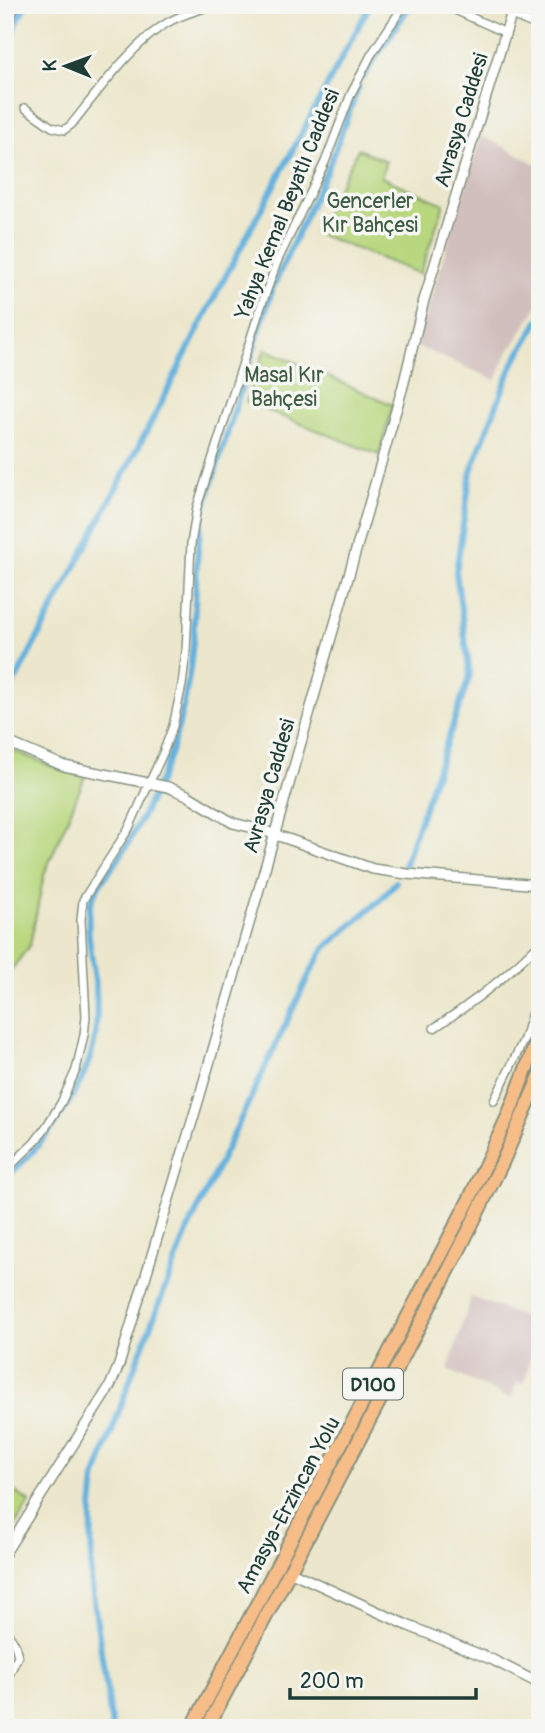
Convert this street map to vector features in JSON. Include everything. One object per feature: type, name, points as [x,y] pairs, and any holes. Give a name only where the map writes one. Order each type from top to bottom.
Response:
[{"type":"highway","name":"Amasya-Erzincan Yolu","points":[[192,1728],[469,1200],[508,1116],[540,1032]]},
{"type":"highway","name":"Amasya-Erzincan Yolu","points":[[206,1728],[456,1256],[502,1163],[540,1076]]},
{"type":"street","points":[[5,29],[16,5]]},
{"type":"street","points":[[25,108],[52,127],[64,130],[154,31],[168,21],[212,5]]},
{"type":"street","name":"Yahya Kemal Beyatlı Caddesi","points":[[5,1171],[34,1143],[46,1127],[76,1070],[86,1017],[81,920],[83,900],[129,828],[173,726],[182,685],[191,544],[197,507],[259,312],[277,262],[325,162],[351,94],[371,55],[404,5]]},
{"type":"street","points":[[444,5],[506,33]]},
{"type":"street","name":"Avrasya Caddesi","points":[[5,1553],[110,1386],[119,1366],[400,397],[424,300],[514,5]]},
{"type":"street","points":[[511,15],[540,27]]},
{"type":"street","points":[[5,741],[64,766],[168,787],[187,795],[233,823],[273,834],[351,863],[386,872],[540,885]]},
{"type":"street","points":[[434,1028],[484,995],[540,943]]},
{"type":"street","points":[[494,1101],[524,1039],[540,986]]},
{"type":"street","points":[[289,1571],[409,1626],[493,1660],[540,1684]]},
{"type":"street","points":[[5,1629],[15,1644],[18,1656],[5,1683]]},
{"type":"shaded area","points":[[481,135],[540,166],[540,302],[506,356],[496,380],[416,346]]},
{"type":"shaded area","points":[[471,1297],[540,1323],[540,1352],[531,1355],[524,1384],[517,1382],[511,1399],[448,1370]]},
{"type":"green space","name":"Gencerler Kır Bahçesi","points":[[358,149],[386,161],[381,177],[444,204],[420,274],[315,233]]},
{"type":"green space","name":"Masal Kır Bahçesi","points":[[265,349],[393,405],[379,455],[246,402]]},
{"type":"green space","points":[[5,747],[85,777],[44,875],[30,945],[5,978]]},
{"type":"green space","points":[[540,1048],[540,1062],[500,1155],[403,1345],[401,1344],[492,1162]]},
{"type":"green space","points":[[5,1485],[30,1502],[5,1541]]},
{"type":"waterway","points":[[5,43],[23,5]]},
{"type":"waterway","points":[[5,700],[370,5]]},
{"type":"waterway","points":[[364,76],[410,5]]},
{"type":"waterway","points":[[5,1178],[34,1150],[61,1115],[83,1076],[90,1057],[95,1038],[97,1008],[89,937],[90,906],[95,892],[123,852],[143,815],[171,752],[190,670],[203,511],[273,287],[330,163],[359,86]]},
{"type":"waterway","points":[[404,866],[470,675],[456,572],[471,471],[512,366],[540,318]]},
{"type":"waterway","points":[[112,1728],[91,1580],[95,1479],[187,1232],[309,975],[323,950],[383,897],[396,882]]}]
